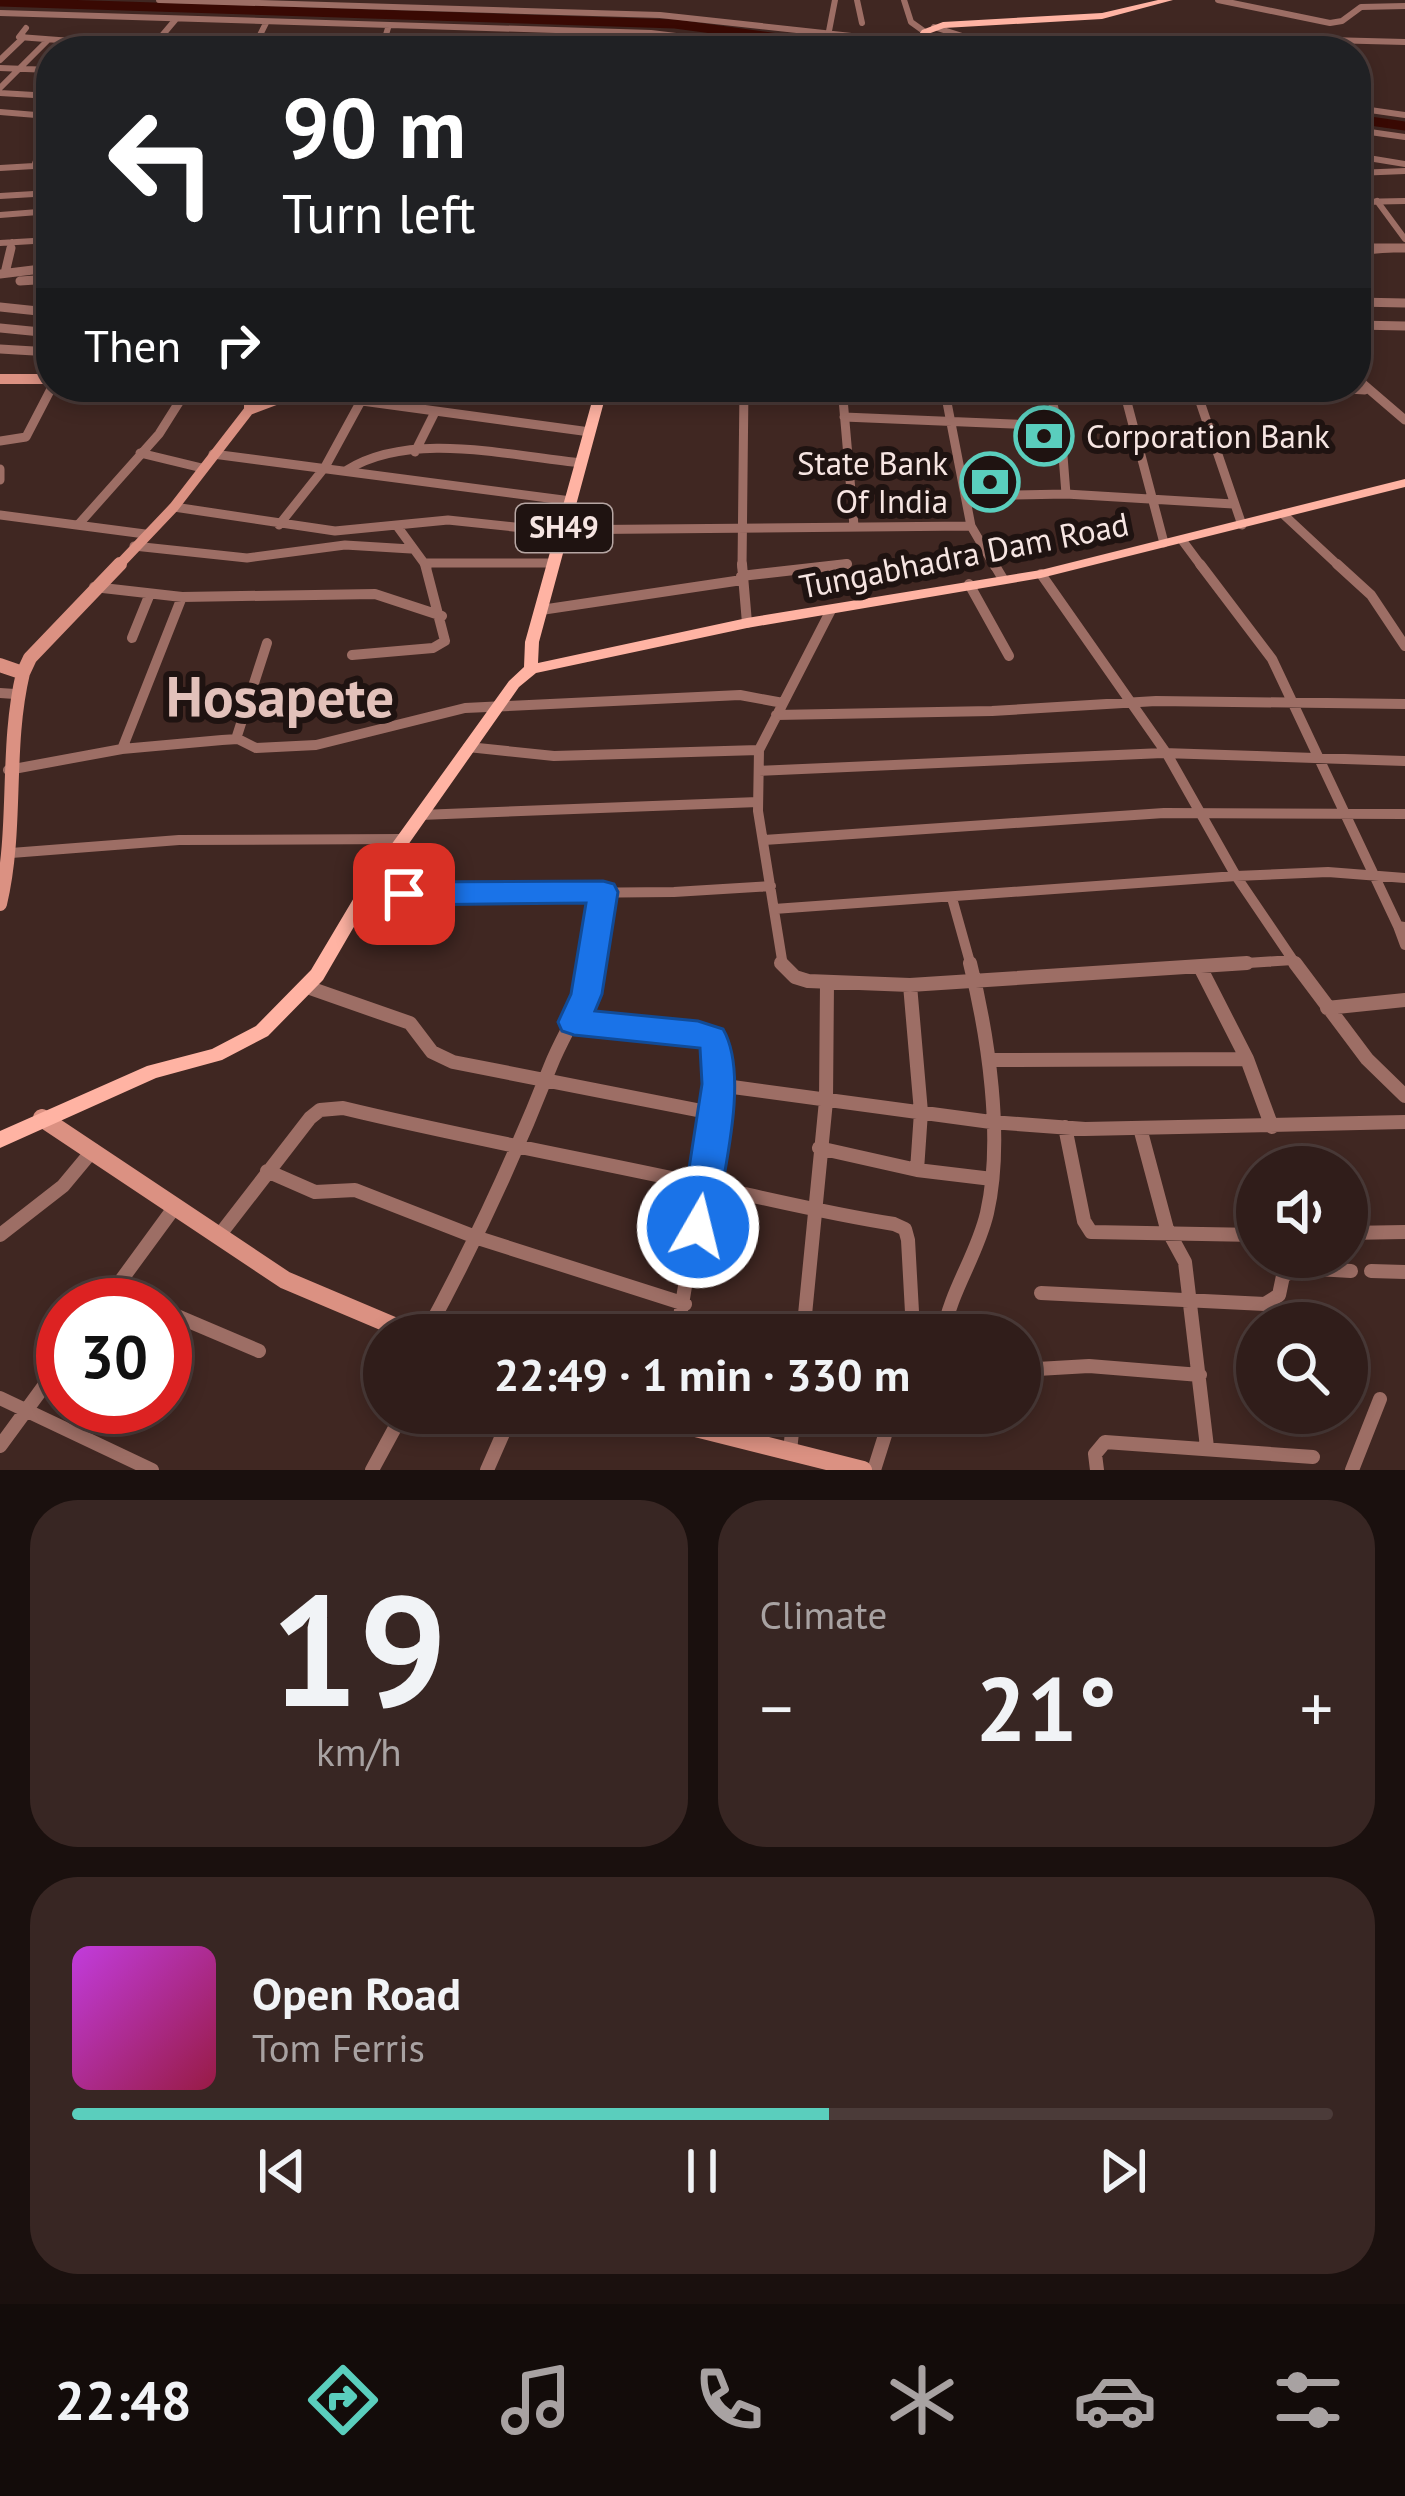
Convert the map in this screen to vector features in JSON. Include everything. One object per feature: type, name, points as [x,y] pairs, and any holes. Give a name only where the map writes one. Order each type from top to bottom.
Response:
[{"type":"main road","points":[[924,36],[930,30],[1102,16],[1169,0]]},
{"type":"main road","name":"SH49","points":[[531,669],[541,610],[597,402]]},
{"type":"main road","name":"Tungabhadra Dam Road","points":[[531,669],[747,623],[1041,574],[1405,483]]},
{"type":"main road","points":[[0,1140],[153,1071],[216,1055],[262,1031],[307,987],[420,814],[497,707],[531,669]]},
{"type":"street","points":[[159,0],[660,15],[853,36]]},
{"type":"street","points":[[829,32],[835,0]]},
{"type":"street","points":[[857,0],[862,23]]},
{"type":"street","points":[[904,0],[910,22],[953,36]]},
{"type":"street","points":[[1218,0],[1330,23],[1342,22],[1361,7],[1404,4]]},
{"type":"street","points":[[0,13],[676,36]]},
{"type":"street","points":[[162,36],[176,19]]},
{"type":"street","points":[[260,36],[266,23]]},
{"type":"street","points":[[386,36],[388,28]]},
{"type":"street","points":[[36,36],[25,32],[0,64],[36,71]]},
{"type":"street","points":[[1371,41],[1405,42]]},
{"type":"street","points":[[0,91],[36,52]]},
{"type":"street","points":[[0,91],[36,95]]},
{"type":"street","points":[[1371,110],[1405,115]]},
{"type":"street","points":[[0,112],[36,118]]},
{"type":"street","points":[[1371,132],[1405,137]]},
{"type":"street","points":[[0,168],[34,166],[36,160]]},
{"type":"street","points":[[1371,160],[1405,168]]},
{"type":"street","points":[[1371,171],[1405,168]]},
{"type":"street","points":[[0,196],[36,194]]},
{"type":"street","points":[[1371,201],[1405,201]]},
{"type":"street","points":[[1377,201],[1405,239]]},
{"type":"street","points":[[0,215],[36,212]]},
{"type":"street","points":[[0,243],[36,240]]},
{"type":"street","points":[[12,242],[3,274],[36,270]]},
{"type":"street","points":[[1371,251],[1405,248]]},
{"type":"street","points":[[1393,249],[1405,263]]},
{"type":"street","points":[[20,281],[36,280]]},
{"type":"street","points":[[1371,303],[1405,304]]},
{"type":"street","points":[[0,307],[36,311]]},
{"type":"street","points":[[1371,325],[1405,326]]},
{"type":"street","points":[[0,328],[36,332]]},
{"type":"street","points":[[0,349],[36,351]]},
{"type":"street","points":[[0,379],[36,382]]},
{"type":"street","points":[[1371,394],[1404,417]]},
{"type":"street","points":[[0,441],[26,437],[42,402]]},
{"type":"street","points":[[79,525],[159,434],[177,402]]},
{"type":"street","points":[[0,904],[11,854],[5,789],[8,693],[29,658],[174,507],[249,402]]},
{"type":"street","points":[[279,525],[325,467],[361,402]]},
{"type":"street","points":[[374,402],[590,432]]},
{"type":"street","points":[[744,402],[741,529],[747,623]]},
{"type":"street","points":[[843,402],[854,526]]},
{"type":"street","points":[[947,402],[971,526],[1003,579]]},
{"type":"street","points":[[1052,402],[1066,494]]},
{"type":"street","points":[[1127,402],[1164,543]]},
{"type":"street","points":[[1200,402],[1242,525]]},
{"type":"street","points":[[416,452],[435,412]]},
{"type":"street","points":[[844,417],[1058,426]]},
{"type":"street","points":[[346,470],[361,459],[416,452],[581,463]]},
{"type":"street","points":[[140,453],[202,468]]},
{"type":"street","points":[[213,454],[571,501]]},
{"type":"street","points":[[0,470],[0,480]]},
{"type":"street","points":[[965,496],[1066,494],[1233,504]]},
{"type":"street","points":[[174,507],[279,525],[356,531],[448,520],[563,530],[971,526]]},
{"type":"street","points":[[1282,514],[1371,595],[1405,646]]},
{"type":"street","points":[[0,515],[145,534]]},
{"type":"street","points":[[352,655],[441,645],[446,635],[424,562],[397,526]]},
{"type":"street","points":[[1182,540],[1272,659],[1340,810],[1402,926],[1405,945]]},
{"type":"street","points":[[134,546],[259,558],[344,544],[411,549]]},
{"type":"street","points":[[424,562],[554,563]]},
{"type":"street","points":[[541,610],[847,564]]},
{"type":"street","points":[[1041,574],[1166,754],[1236,876],[1293,960],[1367,1059],[1405,1096]]},
{"type":"street","points":[[969,584],[1009,656]]},
{"type":"street","points":[[94,587],[182,597],[375,594],[442,616]]},
{"type":"street","points":[[132,638],[149,596]]},
{"type":"street","points":[[122,749],[182,597]]},
{"type":"street","points":[[831,610],[759,750],[758,802],[781,964],[796,977],[827,983],[979,984],[1293,960]]},
{"type":"street","points":[[236,739],[267,643]]},
{"type":"street","points":[[0,665],[23,673]]},
{"type":"street","points":[[8,770],[122,749],[236,739],[256,748],[316,745],[436,713],[497,707],[740,695],[783,703]]},
{"type":"street","points":[[776,716],[992,711],[1126,701],[1405,704]]},
{"type":"street","points":[[468,747],[554,756],[759,750]]},
{"type":"street","points":[[759,771],[1166,754],[1317,753],[1405,761]]},
{"type":"street","points":[[420,814],[758,802]]},
{"type":"street","points":[[764,840],[1198,811],[1405,814]]},
{"type":"street","points":[[11,854],[178,840],[403,839]]},
{"type":"street","points":[[774,909],[1236,876],[1328,872],[1405,878]]},
{"type":"street","points":[[364,895],[771,886]]},
{"type":"street","points":[[436,1314],[520,1150],[586,994],[603,892]]},
{"type":"street","points":[[947,1314],[982,1230],[992,1180],[992,1060],[979,984],[952,898]]},
{"type":"street","points":[[1200,967],[1247,1059],[1272,1127]]},
{"type":"street","points":[[805,1314],[826,1102],[827,983]]},
{"type":"street","points":[[910,985],[921,1112],[917,1170]]},
{"type":"street","points":[[307,987],[410,1023],[441,1058],[545,1084],[712,1113]]},
{"type":"street","points":[[1327,1008],[1405,1000]]},
{"type":"street","points":[[574,1022],[711,1038],[718,1050],[718,1084],[682,1314]]},
{"type":"street","points":[[992,1060],[1247,1059]]},
{"type":"street","points":[[718,1084],[826,1102],[1065,1127],[1405,1122]]},
{"type":"street","points":[[315,1103],[814,1212],[881,1220],[905,1229],[912,1314]]},
{"type":"street","points":[[218,1237],[310,1118],[332,1106]]},
{"type":"street","points":[[42,1118],[284,1280],[365,1314]]},
{"type":"street","points":[[1065,1127],[1090,1232],[1173,1238],[1236,1236]]},
{"type":"street","points":[[1140,1129],[1173,1238],[1185,1262],[1207,1448]]},
{"type":"street","points":[[819,1148],[917,1170],[992,1180]]},
{"type":"street","points":[[0,1235],[63,1186],[93,1149]]},
{"type":"street","points":[[267,1171],[315,1192],[355,1190],[478,1238],[685,1304]]},
{"type":"street","points":[[122,1278],[174,1208]]},
{"type":"street","points":[[1368,1233],[1405,1232]]},
{"type":"street","points":[[1371,1270],[1405,1272]]},
{"type":"street","points":[[1041,1292],[1265,1304],[1279,1295],[1282,1278]]},
{"type":"street","points":[[192,1322],[259,1351]]},
{"type":"street","points":[[1041,1369],[1088,1366],[1200,1375]]},
{"type":"street","points":[[0,1398],[152,1470]]},
{"type":"street","points":[[0,1446],[36,1398]]},
{"type":"street","points":[[1352,1470],[1380,1399]]},
{"type":"street","points":[[372,1470],[392,1434]]},
{"type":"street","points":[[487,1470],[503,1434]]},
{"type":"street","points":[[724,1434],[827,1465],[863,1470]]},
{"type":"street","points":[[790,1451],[792,1434]]},
{"type":"street","points":[[874,1470],[885,1434]]},
{"type":"street","points":[[1097,1470],[1095,1454],[1105,1442],[1313,1457]]},
{"type":"waterway","points":[[0,2],[675,24],[764,36]]},
{"type":"waterway","points":[[1371,121],[1405,126]]},
{"type":"place","name":"Corporation Bank","points":[[1044,436]]},
{"type":"place","name":"State Bank Of India","points":[[990,482]]},
{"type":"district","name":"Hosapete","points":[[280,697]]},
{"type":"route","points":[[404,894],[603,892],[591,976],[574,1022],[698,1034],[711,1038],[718,1050],[718,1084],[698,1227]]}]
